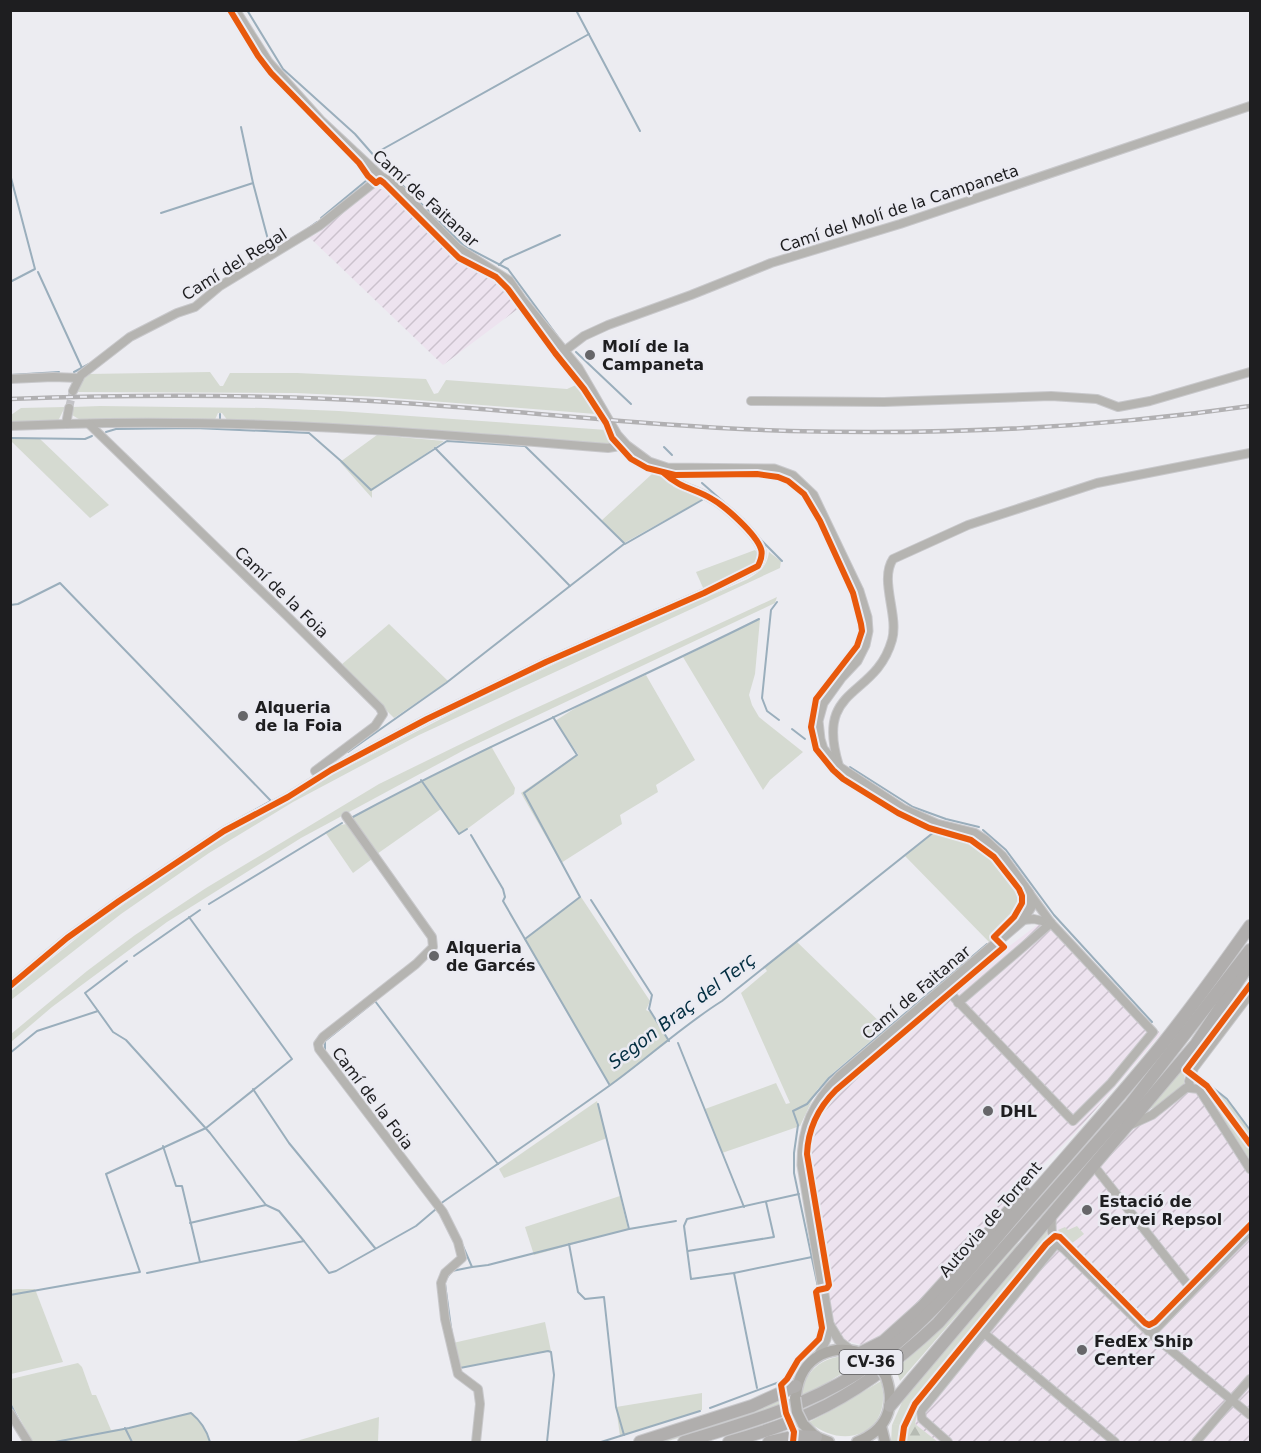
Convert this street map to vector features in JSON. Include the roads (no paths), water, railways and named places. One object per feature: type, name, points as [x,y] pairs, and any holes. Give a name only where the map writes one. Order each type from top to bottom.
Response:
[{"type":"highway","name":"Autovia de Torrent","points":[[684,1443],[755,1421],[808,1399],[856,1374],[903,1338],[930,1312],[984,1252],[1168,1037],[1251,926]]},
{"type":"highway","name":"Autovia de Torrent","points":[[729,1443],[823,1407],[862,1385],[911,1348],[938,1323],[1130,1105],[1251,950]]},
{"type":"highway","points":[[890,1406],[1196,1044],[1251,963]]},
{"type":"highway","points":[[859,1353],[884,1341],[923,1306],[1014,1205],[1111,1104]]},
{"type":"highway","points":[[640,1443],[796,1392]]},
{"type":"highway","points":[[769,1443],[796,1436],[821,1440]]},
{"type":"main road","points":[[821,1440],[804,1424],[797,1412],[796,1392],[806,1367],[819,1355],[832,1350],[859,1353],[879,1365],[890,1390],[890,1406],[881,1426],[869,1438],[857,1443]]},
{"type":"main road","points":[[881,1426],[885,1443]]},
{"type":"street","name":"Camí de Faitanar","points":[[235,10],[274,70],[308,107],[381,177],[395,186],[457,248],[509,281],[563,352],[578,368],[617,435],[626,445],[649,462],[663,467],[774,469],[793,476],[813,495],[859,591],[867,617],[868,631],[865,645],[857,661],[823,703],[818,721],[823,749],[839,767],[903,809],[937,824],[974,833],[985,840],[1002,856],[1029,893]]},
{"type":"street","name":"Camí del Molí de la Campaneta","points":[[563,352],[584,336],[608,325],[771,263],[900,224],[1251,106]]},
{"type":"street","name":"Camí del Regal","points":[[73,391],[79,378],[130,337],[195,307],[220,286],[313,230],[381,177]]},
{"type":"street","points":[[752,401],[884,402],[1051,396],[1097,399],[1118,407],[1150,401],[1251,372]]},
{"type":"street","points":[[10,379],[79,378]]},
{"type":"street","points":[[66,424],[69,408]]},
{"type":"street","points":[[10,426],[89,424],[305,427],[424,432],[608,448],[626,445]]},
{"type":"street","name":"Camí de la Foia","points":[[89,424],[380,708],[383,714],[381,720],[315,771],[320,777]]},
{"type":"street","points":[[839,767],[833,737],[835,713],[847,697],[879,668],[892,640],[894,618],[888,575],[893,560],[968,525],[1097,483],[1251,453]]},
{"type":"street","points":[[10,986],[67,938],[119,901],[224,831],[320,777],[427,719],[546,662],[704,593],[758,566],[762,559],[762,550],[758,542],[739,522],[711,499],[676,483],[664,473],[663,467]]},
{"type":"street","name":"Camí de la Foia","points":[[346,816],[432,937],[433,947],[416,964],[323,1037],[318,1048],[443,1212],[458,1242],[462,1258],[445,1273],[441,1283],[445,1319],[458,1374],[478,1389],[480,1404],[476,1443]]},
{"type":"street","points":[[1023,920],[1030,907],[1029,893]]},
{"type":"street","points":[[945,988],[1072,1121],[1111,1083],[1153,1032],[1051,923],[1029,893]]},
{"type":"street","points":[[1023,920],[1035,919],[1051,923]]},
{"type":"street","name":"Camí de Faitanar","points":[[819,1355],[829,1324],[802,1165],[802,1142],[808,1122],[819,1100],[839,1077],[1023,920]]},
{"type":"street","points":[[958,1003],[1051,923]]},
{"type":"street","points":[[1190,1088],[1189,1081],[1194,1068],[1251,994]]},
{"type":"street","points":[[1125,1127],[1152,1115],[1190,1088],[1198,1089],[1251,1169]]},
{"type":"street","points":[[1094,1166],[1192,1290]]},
{"type":"street","points":[[1052,1213],[1052,1236],[1056,1245],[1064,1249],[1151,1334],[1251,1415]]},
{"type":"street","points":[[1151,1334],[1251,1231]]},
{"type":"street","points":[[948,1443],[926,1425],[920,1415],[926,1404],[1056,1245]]},
{"type":"street","name":"Camí de Faitanar","points":[[829,1324],[840,1342],[859,1353]]},
{"type":"street","points":[[984,1334],[1115,1443]]},
{"type":"street","points":[[1196,1443],[1251,1380]]},
{"type":"street","points":[[10,1413],[27,1443]]},
{"type":"waterway","points":[[247,10],[283,69],[355,134],[383,166],[464,246],[508,269],[558,337]]},
{"type":"waterway","points":[[576,10],[640,131]]},
{"type":"waterway","points":[[374,154],[589,34]]},
{"type":"waterway","points":[[161,213],[253,183],[241,127]]},
{"type":"waterway","points":[[10,174],[35,269],[10,282]]},
{"type":"waterway","points":[[321,218],[367,180]]},
{"type":"waterway","points":[[253,183],[271,251]]},
{"type":"waterway","points":[[306,230],[317,222]]},
{"type":"waterway","points":[[281,245],[299,234]]},
{"type":"waterway","points":[[499,265],[504,260],[560,235]]},
{"type":"waterway","points":[[38,272],[82,368]]},
{"type":"waterway","points":[[576,352],[631,404]]},
{"type":"waterway","points":[[74,372],[89,364]]},
{"type":"waterway","points":[[10,375],[59,372]]},
{"type":"waterway","points":[[220,414],[220,421]]},
{"type":"waterway","points":[[106,432],[116,429],[195,428],[309,433],[371,490],[447,441],[525,446],[625,544],[702,500]]},
{"type":"waterway","points":[[10,438],[85,439],[92,436]]},
{"type":"waterway","points":[[664,447],[672,455]]},
{"type":"waterway","points":[[435,448],[570,586],[624,544]]},
{"type":"waterway","points":[[702,483],[744,520]]},
{"type":"waterway","points":[[757,536],[782,561]]},
{"type":"waterway","points":[[10,605],[18,604],[60,583],[271,801],[242,817]]},
{"type":"waterway","points":[[348,752],[446,683],[570,586]]},
{"type":"waterway","points":[[777,602],[771,610],[762,698],[767,711],[779,720]]},
{"type":"waterway","points":[[351,818],[503,741],[759,619]]},
{"type":"waterway","points":[[525,939],[580,897],[524,793],[577,755],[553,717]]},
{"type":"waterway","points":[[792,729],[805,739]]},
{"type":"waterway","points":[[850,767],[913,807],[946,819],[979,827]]},
{"type":"waterway","points":[[421,780],[459,834],[467,829]]},
{"type":"waterway","points":[[209,904],[342,823]]},
{"type":"waterway","points":[[983,830],[1006,850],[1054,915],[1152,1022]]},
{"type":"waterway","name":"Segon Braç del Terç","points":[[440,1204],[623,1076],[722,1001],[934,832]]},
{"type":"waterway","points":[[471,835],[503,889],[505,897],[503,901],[609,1084]]},
{"type":"waterway","points":[[591,900],[652,995],[649,1009],[669,1041]]},
{"type":"waterway","points":[[134,956],[200,910]]},
{"type":"waterway","points":[[10,1295],[140,1272],[106,1174],[206,1128],[292,1059],[189,917]]},
{"type":"waterway","points":[[710,1408],[782,1381],[795,1361],[816,1341],[820,1330],[814,1289],[818,1287],[794,1173],[798,1125],[793,1111],[807,1104],[829,1078],[987,944]]},
{"type":"waterway","points":[[10,1053],[37,1031],[98,1011],[85,993],[127,961]]},
{"type":"waterway","points":[[325,1051],[325,1041],[375,1001],[498,1164]]},
{"type":"waterway","points":[[98,1011],[113,1032],[126,1040],[210,1133],[266,1205],[279,1211],[304,1241]]},
{"type":"waterway","points":[[678,1043],[744,1207]]},
{"type":"waterway","points":[[1198,1076],[1227,1099],[1250,1130]]},
{"type":"waterway","points":[[253,1089],[289,1143],[375,1248]]},
{"type":"waterway","points":[[598,1104],[629,1229]]},
{"type":"waterway","points":[[163,1146],[176,1186],[182,1186],[200,1262]]},
{"type":"waterway","points":[[757,1388],[734,1273],[691,1279],[684,1226],[687,1219],[799,1194]]},
{"type":"waterway","points":[[688,1251],[774,1237],[766,1202]]},
{"type":"waterway","points":[[190,1223],[266,1205]]},
{"type":"waterway","name":"Segon Braç del Terç","points":[[147,1273],[304,1241],[329,1273],[416,1226],[436,1209]]},
{"type":"waterway","points":[[462,1244],[472,1267],[488,1265],[629,1229],[676,1221]]},
{"type":"waterway","points":[[569,1244],[578,1292],[585,1299],[604,1297],[616,1407],[624,1435]]},
{"type":"waterway","points":[[734,1273],[812,1257]]},
{"type":"waterway","points":[[446,1279],[452,1271],[472,1267]]},
{"type":"waterway","points":[[445,1284],[452,1335]]},
{"type":"waterway","points":[[460,1368],[551,1352],[554,1375],[547,1442]]},
{"type":"waterway","points":[[10,1403],[18,1419]]},
{"type":"waterway","points":[[601,1442],[700,1411]]},
{"type":"waterway","points":[[55,1442],[191,1413],[203,1426],[210,1442]]},
{"type":"waterway","points":[[125,1428],[132,1442]]},
{"type":"tunnel","points":[[69,408],[73,391]]},
{"type":"railway","points":[[10,399],[108,396],[256,396],[404,403],[693,426],[848,432],[963,431],[1078,425],[1250,406]]},
{"type":"place","name":"Molí de la Campaneta","points":[[590,355]]},
{"type":"place","name":"Alqueria de la Foia","points":[[243,716]]},
{"type":"place","name":"Alqueria de Garcés","points":[[434,956]]},
{"type":"place","name":"DHL","points":[[988,1111]]},
{"type":"place","name":"Estació de Servei Repsol","points":[[1087,1210]]},
{"type":"place","name":"FedEx Ship Center","points":[[1082,1350]]}]
